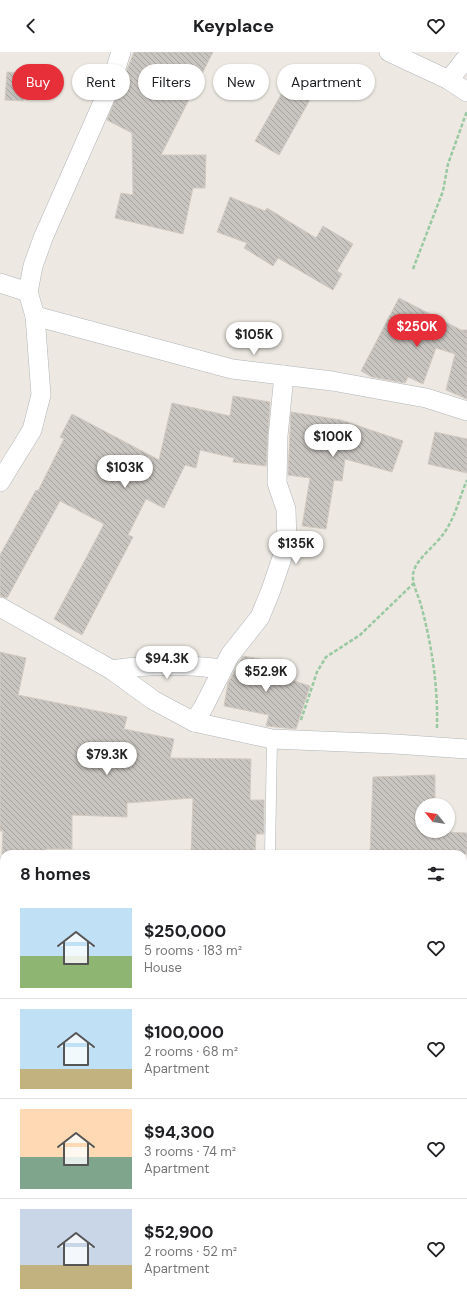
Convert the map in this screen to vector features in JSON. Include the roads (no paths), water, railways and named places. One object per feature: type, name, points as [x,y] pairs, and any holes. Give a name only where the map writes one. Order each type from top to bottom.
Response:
[{"type":"street","points":[[1,479],[32,430],[41,395],[35,316],[28,292],[33,266],[43,238],[111,84],[121,52]]},
{"type":"street","points":[[389,52],[449,80],[467,92]]},
{"type":"street","points":[[449,80],[467,56]]},
{"type":"street","points":[[0,283],[28,292]]},
{"type":"street","points":[[35,316],[232,369],[332,380],[426,398],[467,411]]},
{"type":"street","points":[[194,722],[203,708],[230,655],[260,617],[287,543],[286,509],[277,483],[278,436],[284,375]]},
{"type":"street","points":[[0,607],[112,670],[153,700],[194,722],[272,739],[467,749]]},
{"type":"street","points":[[112,670],[149,665],[193,665],[222,669]]},
{"type":"lane","points":[[270,850],[272,739]]}]
